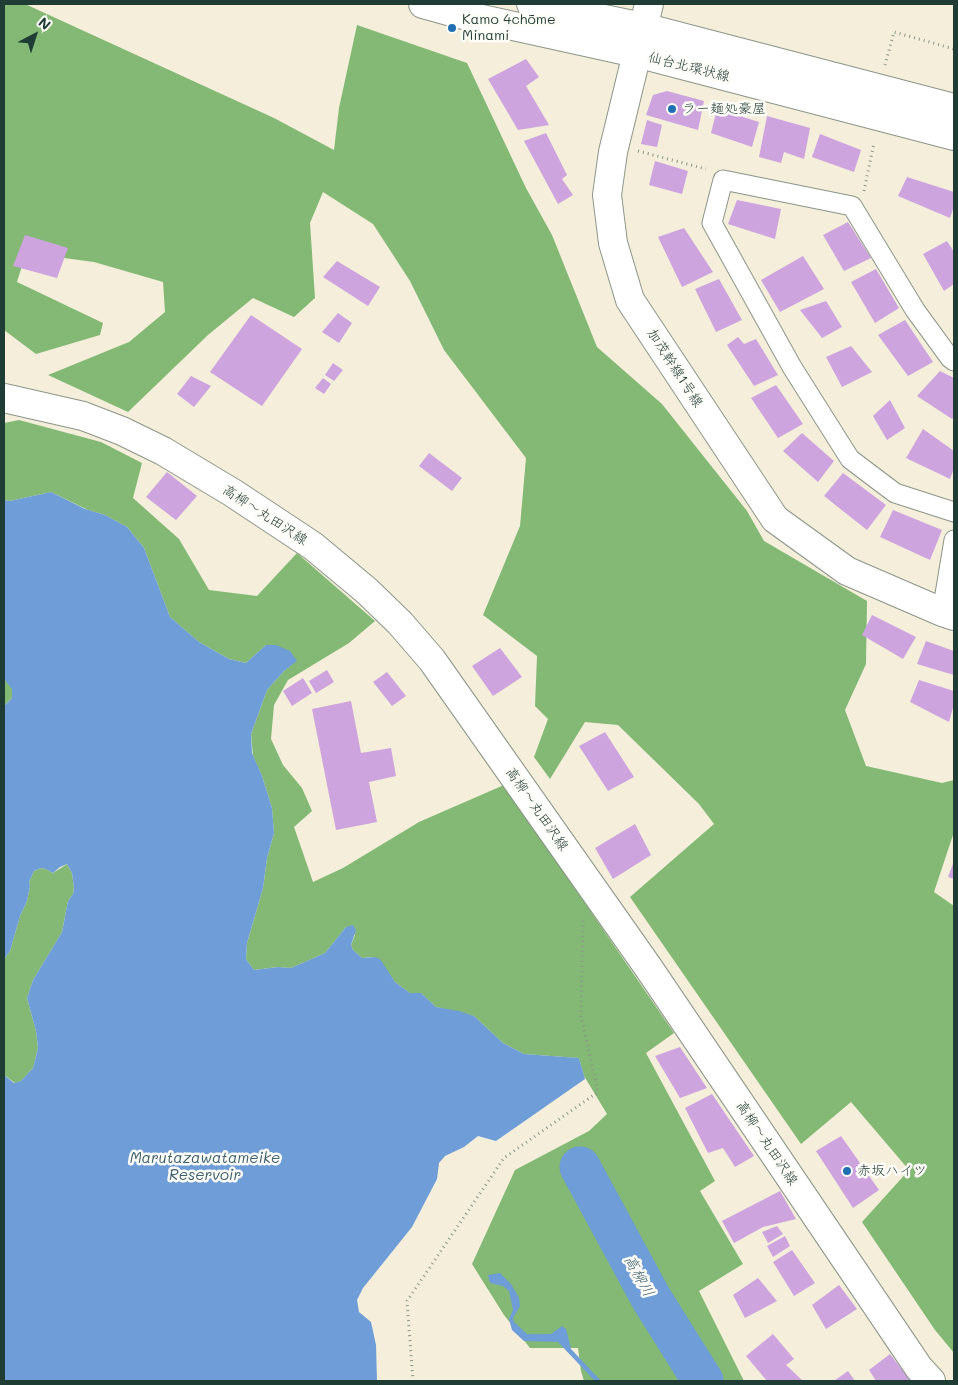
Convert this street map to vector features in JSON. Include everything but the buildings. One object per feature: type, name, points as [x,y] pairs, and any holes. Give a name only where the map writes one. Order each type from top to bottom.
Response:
[{"type":"street","name":"仙台北環状線","points":[[423,4],[468,16],[636,53],[954,136]]},
{"type":"street","name":"仙台北環状線","points":[[532,4],[646,16],[954,108]]},
{"type":"street","name":"加茂幹線1号線","points":[[646,16],[613,152],[607,195],[612,243],[630,300],[775,520],[847,571],[948,614]]},
{"type":"street","points":[[954,361],[915,310],[852,206],[723,180],[712,223],[792,367],[850,459],[895,493],[954,512]]},
{"type":"street","name":"高柳～丸田沢線","points":[[4,398],[82,416],[164,450],[313,546],[367,591],[400,623],[432,660],[642,959],[914,1359],[931,1381]]},
{"type":"street","points":[[948,614],[954,540]]},
{"type":"path","points":[[884,68],[894,32],[954,49]]},
{"type":"path","points":[[852,206],[863,199],[874,143]]},
{"type":"path","points":[[633,149],[713,171],[723,180]]},
{"type":"path","points":[[412,1381],[408,1301],[504,1158],[598,1092],[581,1016],[583,912]]},
{"type":"green space","points":[[4,4],[25,4],[274,118],[334,150],[339,108],[357,25],[467,63],[526,188],[552,235],[597,347],[662,404],[747,511],[764,541],[867,601],[866,664],[845,710],[866,766],[942,783],[954,780],[954,832],[934,892],[954,906],[954,1353],[935,1330],[862,1222],[909,1170],[851,1102],[801,1144],[630,897],[714,824],[699,804],[618,725],[585,722],[550,779],[534,757],[548,719],[535,706],[537,656],[483,615],[520,526],[526,458],[444,350],[410,281],[373,224],[323,192],[310,223],[315,298],[294,317],[253,298],[208,335],[128,412],[48,375],[129,342],[165,312],[163,282],[94,262],[26,253],[17,282],[103,323],[100,335],[36,354],[4,330]]},
{"type":"green space","points":[[19,420],[101,442],[142,463],[133,498],[179,539],[209,590],[257,596],[297,553],[375,621],[349,643],[288,680],[274,705],[271,739],[283,765],[302,788],[312,811],[294,827],[313,882],[343,868],[419,822],[504,785],[674,1033],[646,1053],[715,1181],[700,1191],[743,1264],[699,1291],[744,1381],[584,1381],[578,1348],[530,1348],[504,1315],[472,1264],[515,1170],[589,1131],[607,1114],[584,1076],[579,1058],[524,1054],[503,1043],[474,1016],[436,1007],[421,993],[410,993],[395,982],[375,957],[362,958],[353,950],[351,945],[355,935],[346,927],[325,953],[291,968],[278,967],[254,970],[246,959],[247,943],[263,888],[267,858],[274,833],[272,808],[262,776],[253,756],[251,734],[267,690],[296,661],[266,645],[246,663],[229,659],[199,642],[170,617],[144,548],[127,527],[105,515],[88,510],[51,492],[10,501],[4,500],[4,423]]},
{"type":"green space","points":[[4,679],[12,688],[12,698],[4,706]]},
{"type":"green space","points":[[67,864],[72,873],[74,888],[73,894],[68,901],[62,932],[33,980],[27,998],[36,1031],[38,1048],[33,1068],[21,1081],[15,1083],[4,1075],[4,959],[10,951],[20,916],[27,901],[29,882],[34,871],[41,868],[53,873]]},
{"type":"water","name":"Marutazawatameike Reservoir","points":[[51,492],[85,509],[105,515],[127,527],[144,548],[170,617],[199,642],[229,659],[246,663],[266,645],[276,645],[290,651],[297,661],[284,671],[267,690],[251,734],[252,753],[262,776],[272,808],[274,833],[267,858],[263,888],[247,943],[246,959],[254,970],[278,967],[291,968],[325,953],[346,927],[353,925],[356,930],[351,945],[353,950],[362,958],[375,957],[380,959],[395,982],[410,993],[421,993],[436,1007],[474,1016],[503,1043],[524,1054],[579,1058],[585,1079],[496,1141],[478,1136],[464,1147],[445,1156],[439,1163],[437,1179],[412,1227],[363,1288],[357,1300],[359,1312],[371,1322],[376,1345],[377,1381],[4,1381],[4,1075],[14,1083],[21,1081],[33,1068],[38,1048],[36,1031],[27,998],[33,980],[62,932],[68,901],[73,894],[74,888],[72,873],[67,864],[53,873],[41,868],[34,871],[29,882],[27,901],[20,916],[10,951],[4,959],[4,706],[12,698],[12,689],[4,679],[4,500],[10,501]]},
{"type":"water","points":[[500,1273],[511,1284],[519,1298],[520,1306],[513,1318],[514,1322],[527,1334],[551,1334],[562,1326],[566,1329],[571,1349],[601,1381],[595,1381],[558,1342],[524,1341],[512,1330],[509,1319],[513,1310],[509,1291],[503,1286],[490,1283],[488,1275]]},
{"type":"waterway","name":"高柳川","points":[[580,1167],[651,1298],[703,1381]]},
{"type":"place","name":"Kamo 4chōme Minami","points":[[452,28]]},
{"type":"place","name":"ラー麺処豪屋","points":[[672,109]]},
{"type":"place","name":"赤坂ハイツ","points":[[847,1171]]}]
